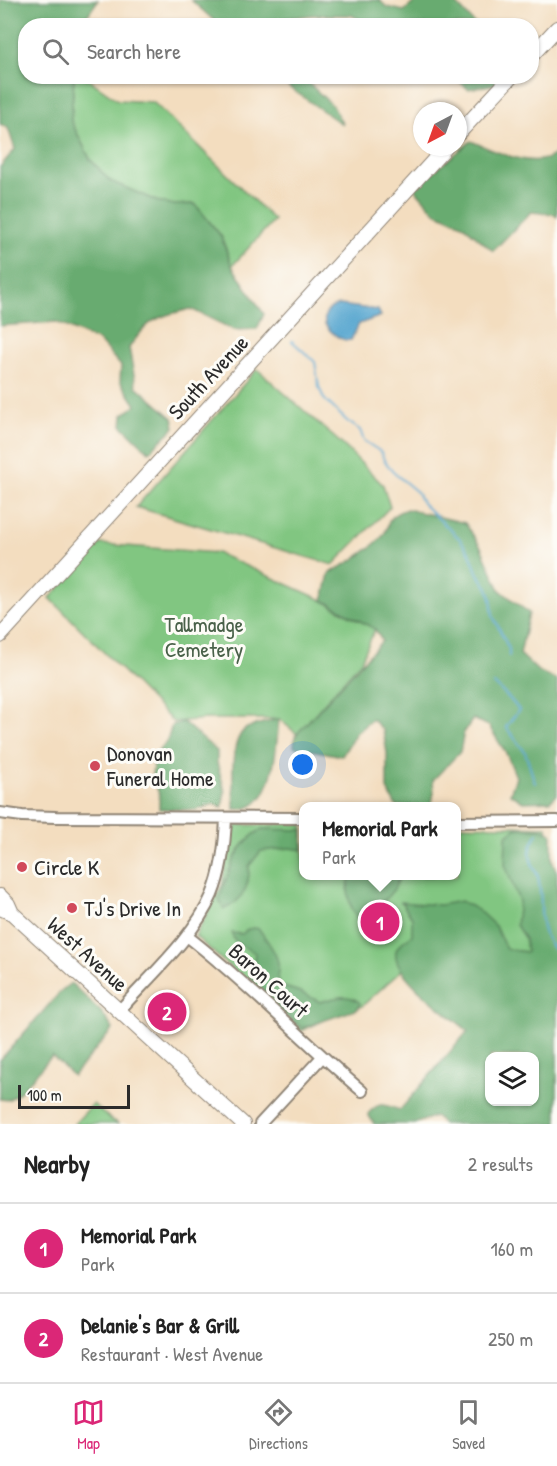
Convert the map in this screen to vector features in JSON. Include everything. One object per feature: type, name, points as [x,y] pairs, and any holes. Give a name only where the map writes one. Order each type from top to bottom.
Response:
[{"type":"main road","points":[[539,47],[557,28]]},
{"type":"main road","points":[[467,124],[505,84]]},
{"type":"main road","name":"South Avenue","points":[[0,636],[438,156]]},
{"type":"main road","name":"West Avenue","points":[[0,896],[8,904],[6,910],[243,1124]]},
{"type":"street","points":[[3,816],[299,818]]},
{"type":"street","points":[[118,1011],[187,936],[212,896],[224,851],[226,818]]},
{"type":"street","points":[[461,822],[557,821]]},
{"type":"street","name":"Baron Court","points":[[187,936],[208,952],[362,1091]]},
{"type":"street","points":[[260,1124],[322,1057]]},
{"type":"green space","points":[[0,0],[98,0],[86,18],[18,18],[18,84],[74,84],[71,121],[90,159],[110,181],[156,201],[174,205],[195,204],[221,236],[232,266],[264,314],[257,329],[234,330],[191,309],[155,320],[143,330],[129,348],[136,386],[173,418],[175,427],[149,452],[122,426],[123,415],[136,405],[120,381],[121,366],[99,341],[56,322],[0,326],[0,167],[15,149],[8,128],[0,124]]},
{"type":"green space","points":[[191,0],[379,0],[387,7],[404,11],[417,0],[453,0],[470,18],[357,18],[351,15],[312,15],[289,18],[211,18]]},
{"type":"green space","points":[[74,84],[95,84],[118,100],[153,102],[274,220],[232,266],[221,236],[195,204],[174,205],[156,201],[110,181],[90,159],[71,121]]},
{"type":"green space","points":[[285,84],[309,84],[333,106],[343,125]]},
{"type":"green space","points":[[462,84],[496,84],[468,89]]},
{"type":"green space","points":[[471,141],[503,154],[527,160],[548,158],[557,152],[557,217],[553,214],[531,212],[493,251],[462,224],[435,212],[414,188],[453,156],[467,156],[467,144]]},
{"type":"green space","points":[[257,369],[343,445],[383,485],[390,507],[333,565],[136,507]]},
{"type":"green space","points":[[407,509],[465,523],[481,547],[500,590],[529,613],[520,654],[538,671],[557,680],[557,795],[550,801],[523,802],[510,794],[516,777],[507,755],[489,726],[473,719],[464,732],[460,752],[433,780],[432,802],[394,802],[387,789],[387,753],[383,730],[372,719],[356,733],[342,756],[294,747],[295,736],[382,641],[375,629],[323,600],[329,574],[374,544],[384,534],[390,519]]},
{"type":"green space","name":"Tallmadge Cemetery","points":[[100,544],[217,553],[320,599],[375,629],[361,661],[297,734],[279,719],[206,719],[173,722],[50,598]]},
{"type":"green space","points":[[279,719],[275,761],[266,790],[258,801],[248,808],[234,809],[234,754],[241,734],[247,728]]},
{"type":"green space","points":[[183,722],[217,751],[217,763],[225,791],[222,808],[215,804],[196,810],[159,809],[159,794],[152,776],[154,756],[167,741],[172,725]]},
{"type":"green space","points":[[299,824],[299,880],[461,880],[461,825],[547,827],[557,886],[557,954],[401,971],[361,1007],[331,1017],[301,1031],[195,936],[222,885],[231,833],[238,825]]},
{"type":"green space","points":[[516,828],[542,829],[552,833],[552,861],[557,872],[557,1124],[443,1124],[435,1116],[414,1124],[374,1124],[368,1114],[372,1110],[379,1105],[386,1105],[400,1110],[468,1031],[412,983],[397,961],[397,948],[412,935],[412,918],[401,902],[440,905],[461,901],[478,910],[495,926],[506,949],[527,952],[525,939],[516,925],[519,901],[505,865],[506,836]]},
{"type":"green space","points":[[262,829],[299,830],[299,849],[261,851],[249,866],[247,886],[241,897],[224,909],[219,900],[226,880],[239,851],[253,835]]},
{"type":"green space","points":[[349,880],[398,880],[394,889],[369,919],[358,919],[352,910],[348,887]]},
{"type":"green space","points":[[254,928],[259,929],[275,954],[281,986],[320,1002],[341,997],[351,998],[360,1003],[358,1009],[302,1028],[252,985],[255,953],[237,943],[232,933],[242,934]]},
{"type":"green space","points":[[71,983],[102,1013],[113,1029],[73,1076],[52,1056],[19,1093],[8,1100],[0,1099],[0,1060],[62,990]]},
{"type":"green space","points":[[93,1104],[114,1122],[118,1124],[74,1124]]},
{"type":"water","points":[[340,305],[378,310],[381,316],[359,324],[351,340],[343,339],[325,324],[328,311]]},
{"type":"waterway","points":[[292,341],[315,362],[319,387],[324,399],[360,430],[364,441],[381,452],[393,472],[417,492],[422,503],[459,538],[470,553],[477,572],[488,588],[493,616],[509,649],[509,656]]},
{"type":"waterway","points":[[494,684],[519,710],[506,727],[525,752],[535,783]]},
{"type":"waterway","points":[[538,833],[531,846],[530,858],[540,887],[545,935],[557,952]]},
{"type":"place","name":"Donovan Funeral Home","points":[[95,766]]},
{"type":"place","name":"Circle K","points":[[22,867]]},
{"type":"place","name":"TJ's Drive In","points":[[72,908]]},
{"type":"place","name":"Memorial Park","points":[[380,922]]},
{"type":"place","name":"Delanie's Bar & Grill","points":[[167,1012]]}]
